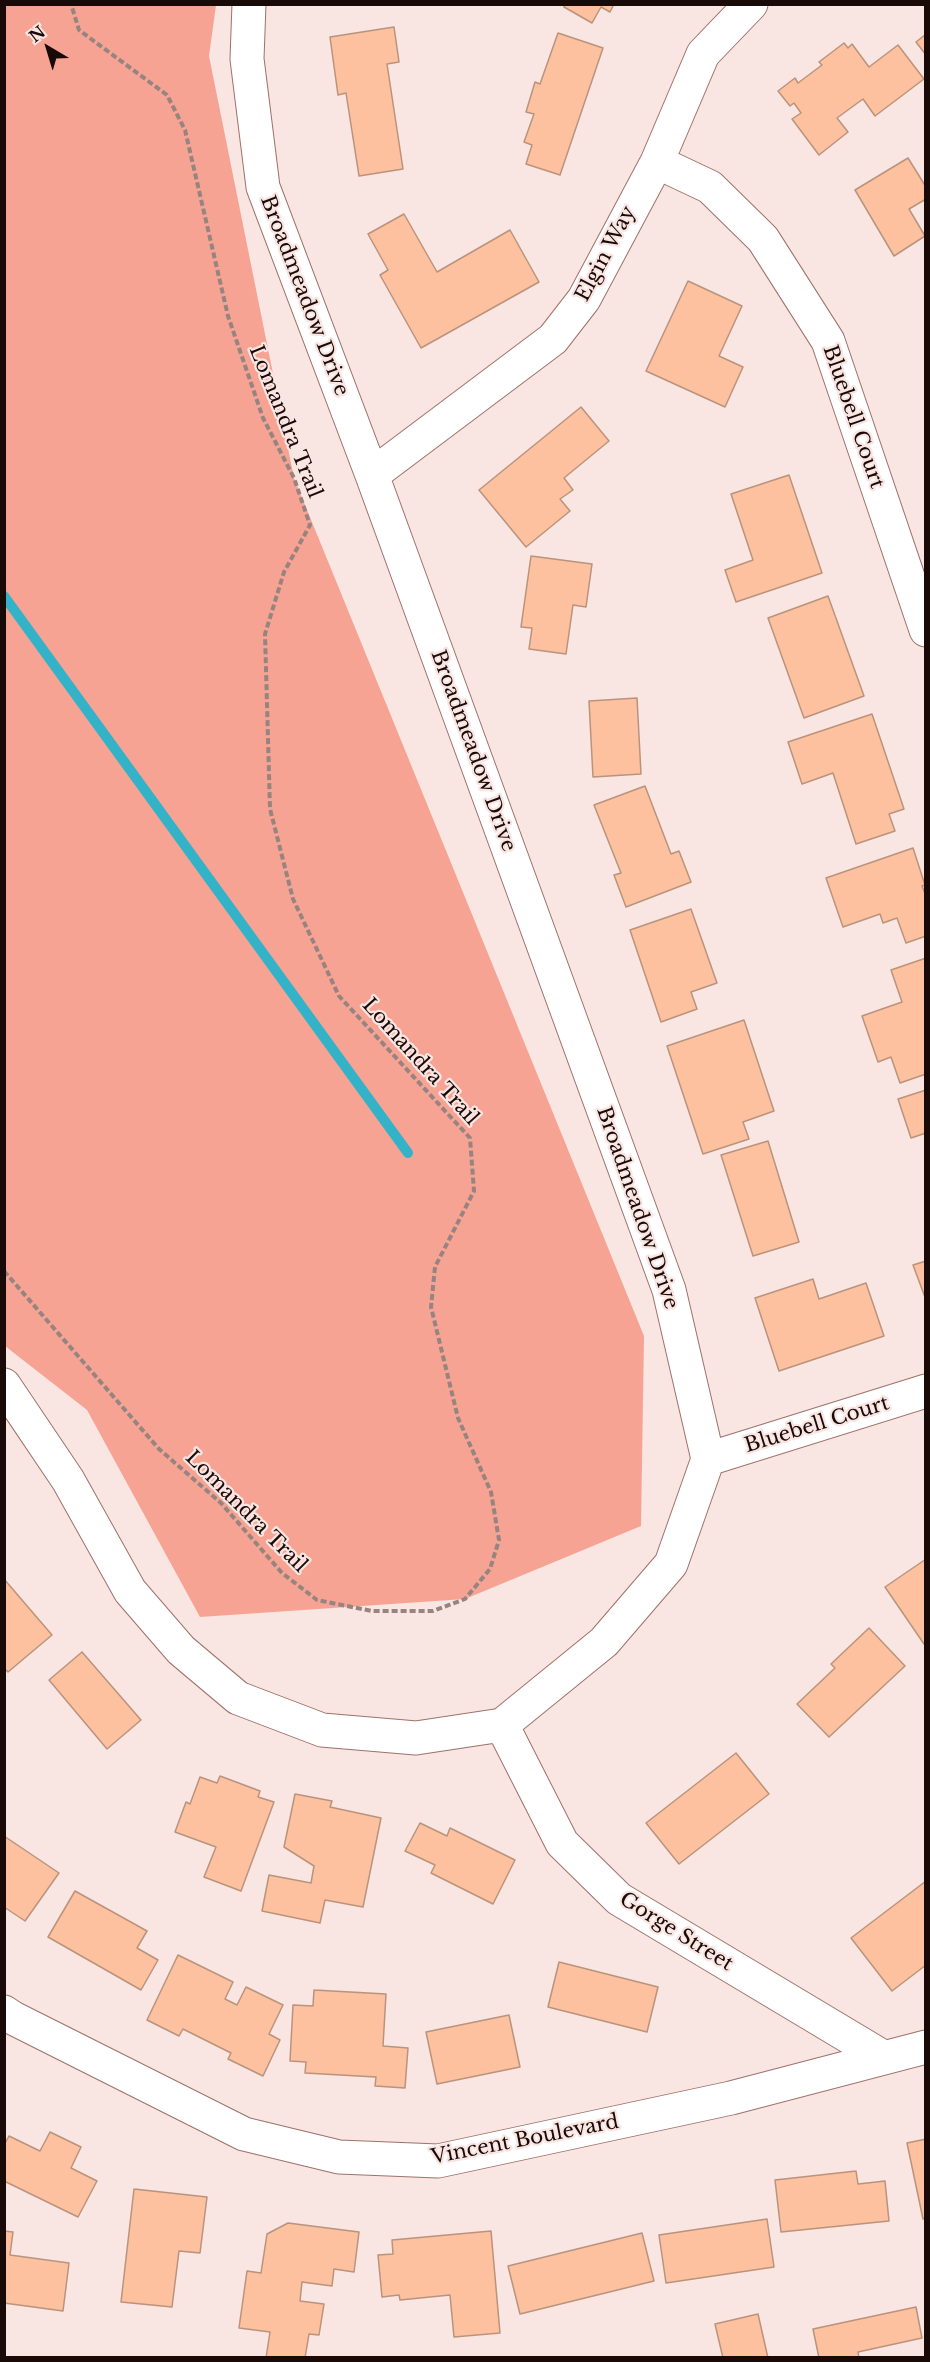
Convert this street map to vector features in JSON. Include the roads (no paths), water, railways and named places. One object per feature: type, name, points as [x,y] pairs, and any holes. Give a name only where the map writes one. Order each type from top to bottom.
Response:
[{"type":"street","name":"Broadmeadow Drive","points":[[249,4],[247,59],[263,187],[372,475],[669,1290],[708,1459]]},
{"type":"street","name":"Elgin Way","points":[[372,475],[553,339],[585,299],[657,162],[703,54],[751,4]]},
{"type":"street","name":"Bluebell Court","points":[[657,162],[710,187],[764,239],[828,341],[926,630]]},
{"type":"street","points":[[4,1385],[68,1480],[130,1591],[181,1650],[238,1698],[322,1730],[416,1738],[502,1725],[604,1642],[672,1564],[708,1459]]},
{"type":"street","name":"Bluebell Court","points":[[708,1459],[926,1391]]},
{"type":"street","name":"Gorge Street","points":[[502,1725],[562,1843],[619,1899],[883,2057]]},
{"type":"street","name":"Vincent Boulevard","points":[[7,2020],[244,2134],[339,2157],[438,2161],[731,2098],[926,2047]]},
{"type":"waterway","points":[[4,596],[408,1153]]}]
